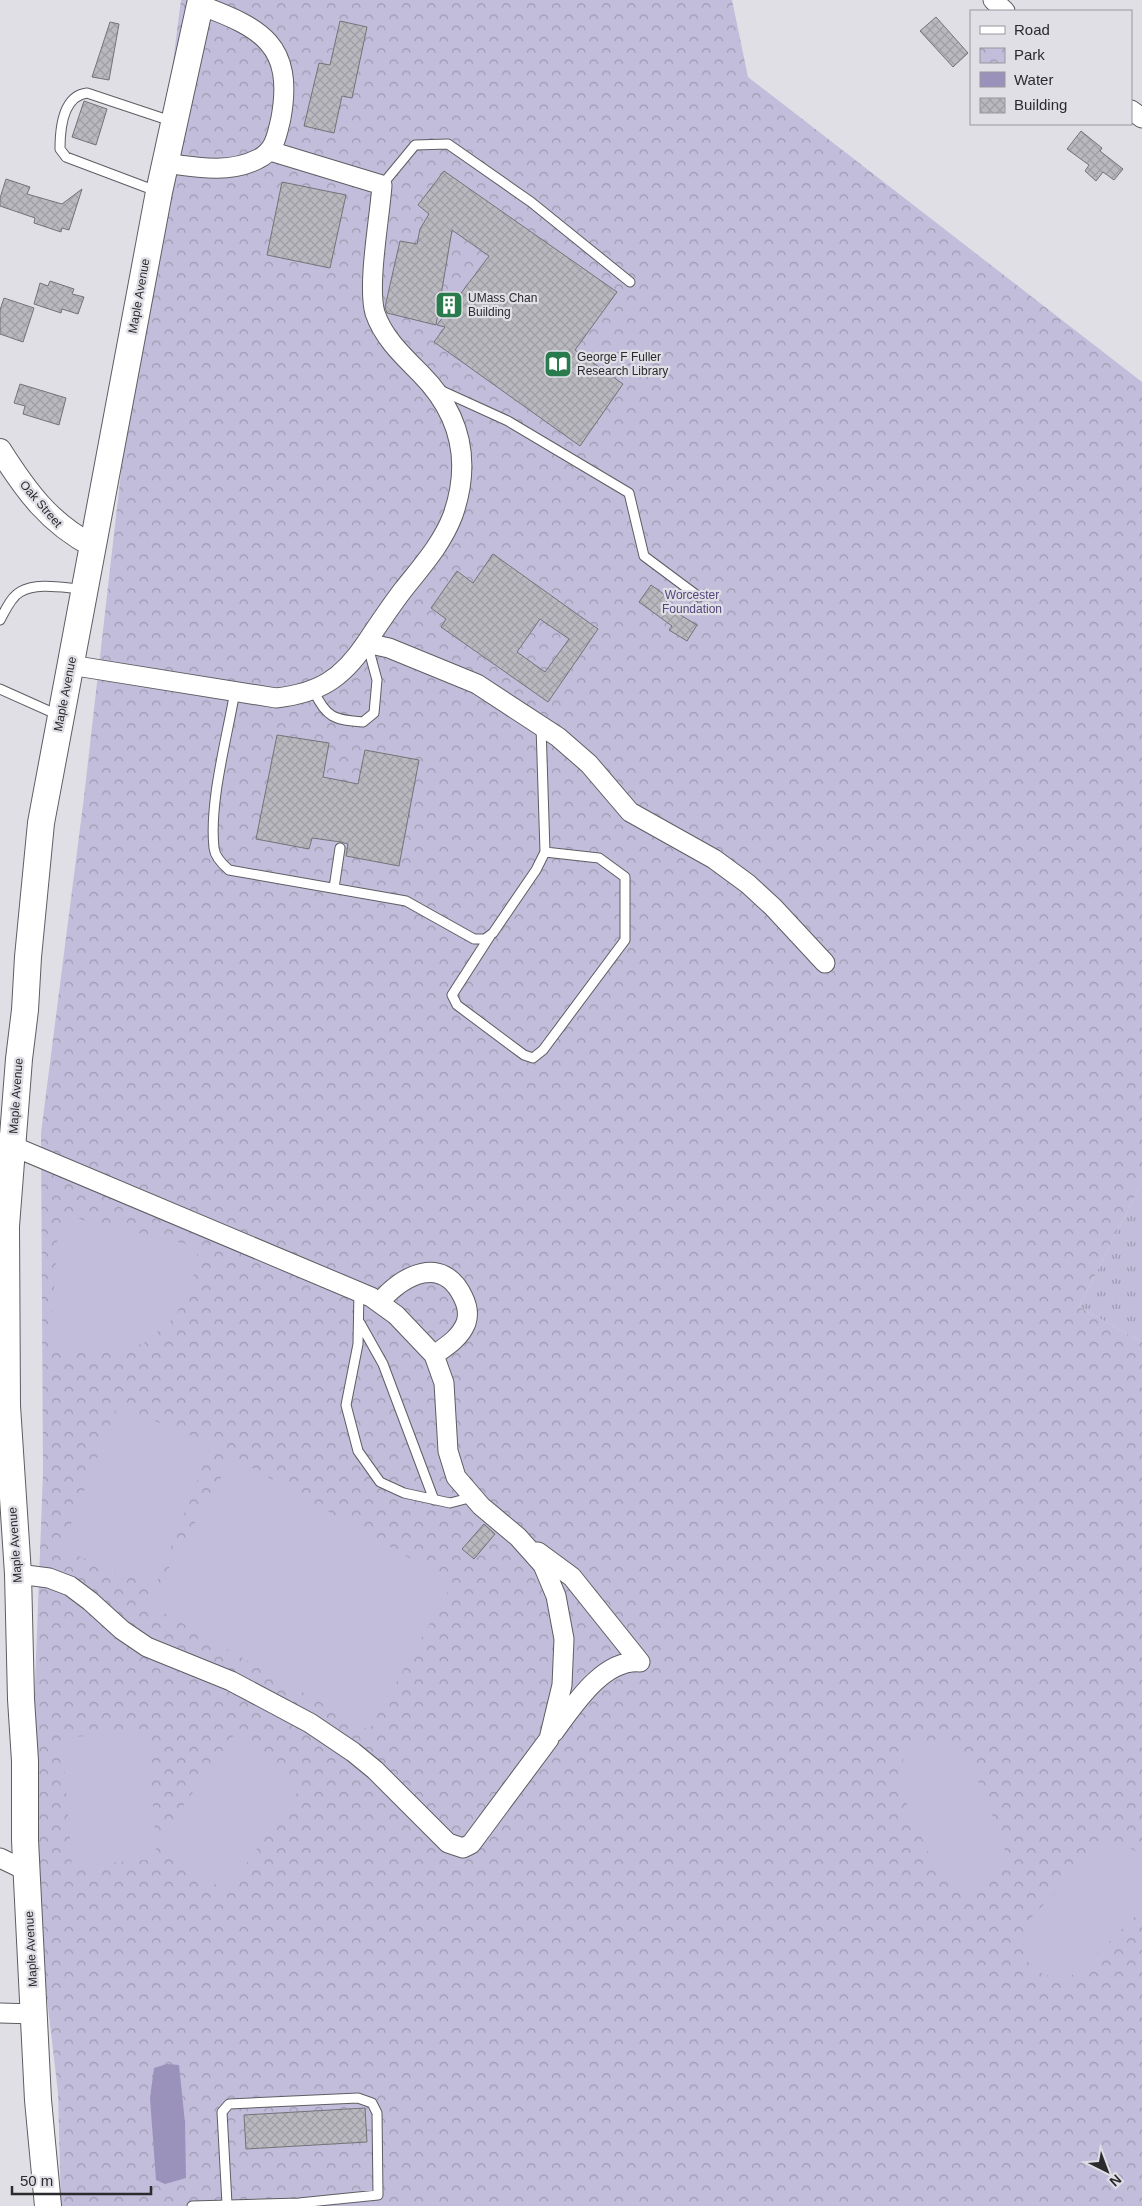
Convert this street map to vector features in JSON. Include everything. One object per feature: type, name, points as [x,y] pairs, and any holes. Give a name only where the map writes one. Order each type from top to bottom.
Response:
[{"type":"main road","name":"Maple Avenue","points":[[48,2206],[38,2100],[27,1871],[18,1574],[6,1506],[6,1143],[38,848],[70,665],[164,163],[200,2]]},
{"type":"street","points":[[993,0],[1004,10]]},
{"type":"street","points":[[164,163],[205,168],[225,168],[258,160],[270,151],[279,128],[284,86],[283,72],[274,50],[259,32],[200,2]]},
{"type":"street","points":[[70,665],[276,698],[314,691],[336,677],[356,657],[446,532],[458,497],[462,468],[460,439],[454,420],[433,387],[394,346],[379,324],[375,311],[374,281],[382,185],[270,151]]},
{"type":"street","name":"Oak Street","points":[[0,450],[27,490],[52,520],[64,530],[93,546]]},
{"type":"street","points":[[366,643],[389,648],[476,684],[565,743],[587,762],[630,812],[714,860],[756,890],[825,963]]},
{"type":"street","points":[[6,1143],[279,1260],[359,1291],[380,1302],[402,1321],[434,1355],[444,1383],[450,1460],[456,1477],[473,1497],[528,1546],[553,1562],[572,1578],[640,1662],[615,1665],[600,1675],[549,1739],[475,1840],[463,1848],[453,1846],[441,1838],[411,1804],[375,1770],[353,1752],[310,1723],[231,1681],[147,1647],[122,1630],[70,1586],[49,1578],[18,1574]]},
{"type":"street","points":[[380,1302],[394,1287],[419,1274],[438,1273],[452,1281],[465,1300],[468,1317],[457,1338],[434,1355]]},
{"type":"street","points":[[528,1546],[543,1565],[551,1580],[560,1612],[564,1640],[562,1685],[549,1739]]},
{"type":"street","points":[[0,1858],[27,1871]]},
{"type":"street","points":[[0,2013],[35,2014]]},
{"type":"lane","points":[[159,192],[66,157],[60,149],[63,122],[72,98],[87,92],[174,122]]},
{"type":"lane","points":[[382,185],[416,146],[448,144],[531,202],[630,282]]},
{"type":"lane","points":[[433,387],[508,421],[629,493],[644,556],[699,597]]},
{"type":"lane","points":[[0,620],[9,604],[20,592],[40,587],[85,590]]},
{"type":"lane","points":[[314,691],[322,708],[338,720],[363,722],[374,713],[378,680],[366,643]]},
{"type":"lane","points":[[0,689],[61,716]]},
{"type":"lane","points":[[235,692],[216,799],[214,850],[220,863],[229,870],[406,901],[474,939],[485,939],[490,935]]},
{"type":"lane","points":[[540,726],[545,852],[506,915],[490,935],[452,995],[457,1005],[524,1056],[533,1058],[543,1050],[625,940],[625,876],[599,858],[545,852]]},
{"type":"lane","points":[[334,888],[340,848]]},
{"type":"lane","points":[[359,1291],[358,1344],[346,1405],[358,1451],[380,1482],[404,1493],[450,1503],[473,1497]]},
{"type":"lane","points":[[359,1321],[383,1364],[434,1500]]},
{"type":"lane","points":[[227,2204],[222,2112],[229,2104],[358,2098],[372,2103],[377,2113],[379,2206]]},
{"type":"lane","points":[[192,2206],[344,2202],[378,2195]]},
{"type":"green space","name":"Worcester Foundation","points":[[181,0],[732,0],[748,77],[1142,382],[1142,1182],[1079,1307],[1142,1342],[1142,2206],[61,2206],[58,2093],[29,1842],[43,1473],[41,1133],[84,797],[129,402]]},
{"type":"green space","points":[[1142,1182],[1142,1342],[1079,1307]]},
{"type":"green space","points":[[75,1218],[199,1247],[192,1283],[175,1317],[143,1344],[104,1352],[50,1345],[58,1232]]},
{"type":"green space","points":[[118,1406],[212,1444],[155,1587],[61,1549]]},
{"type":"green space","points":[[233,1457],[453,1583],[369,1730],[148,1604]]},
{"type":"green space","points":[[147,1731],[157,1859],[72,1866],[62,1738]]},
{"type":"green space","points":[[233,1736],[302,1786],[226,1892],[157,1842]]},
{"type":"green space","points":[[939,1739],[956,1746],[969,1759],[1005,1846],[1003,1860],[998,1872],[991,1881],[972,1889],[961,1888],[949,1883],[938,1875],[900,1788],[900,1769],[907,1754],[920,1744]]},
{"type":"green space","points":[[1114,1844],[1127,1846],[1142,1855],[1142,1909],[1078,1973],[1052,1976],[1041,1973],[1026,1959],[1023,1948],[1023,1936],[1027,1922],[1092,1854],[1102,1847]]},
{"type":"water","points":[[167,2064],[179,2065],[185,2123],[186,2178],[165,2184],[156,2180],[150,2098],[154,2068]]},
{"type":"building","points":[[936,17],[968,53],[953,67],[920,31]]},
{"type":"building","points":[[340,21],[367,27],[352,98],[342,96],[334,133],[304,126],[319,63],[330,65]]},
{"type":"building","points":[[110,22],[119,24],[109,80],[92,77]]},
{"type":"building","points":[[84,101],[107,109],[96,145],[72,137]]},
{"type":"building","points":[[1081,131],[1102,148],[1100,151],[1123,169],[1114,180],[1103,172],[1096,181],[1085,171],[1089,165],[1067,149]]},
{"type":"building","name":"UMass Chan Building","points":[[444,171],[617,292],[575,350],[623,384],[580,446],[434,342],[445,327],[437,325],[489,256],[452,230],[436,325],[387,313],[385,307],[400,241],[417,244],[420,229],[429,214],[418,205]]},
{"type":"building","points":[[6,179],[30,187],[27,194],[62,204],[82,189],[69,230],[62,228],[61,232],[34,223],[35,218],[0,206],[0,198]]},
{"type":"building","points":[[282,182],[346,195],[330,268],[267,255]]},
{"type":"building","points":[[50,281],[74,289],[72,294],[84,297],[78,314],[62,309],[61,313],[34,304],[40,283],[48,286]]},
{"type":"building","points":[[4,298],[34,308],[23,342],[0,334],[0,310]]},
{"type":"building","points":[[20,384],[66,398],[59,425],[23,414],[25,406],[14,403]]},
{"type":"building","points":[[493,554],[598,629],[548,702],[441,627],[446,619],[431,608],[457,571],[473,583]],"holes":[[[540,619],[569,639],[545,672],[517,652]]]},
{"type":"building","points":[[651,585],[669,598],[664,605],[697,625],[687,641],[669,630],[672,626],[639,602]]},
{"type":"building","points":[[277,735],[329,743],[323,777],[358,784],[365,750],[419,760],[399,866],[346,856],[348,844],[341,842],[312,838],[309,849],[256,839]]},
{"type":"building","points":[[484,1524],[495,1534],[474,1559],[462,1549]]},
{"type":"building","points":[[365,2108],[367,2142],[246,2149],[244,2115]]},
{"type":"place","name":"UMass Chan Building","points":[[449,305]]},
{"type":"place","name":"George F Fuller Research Library","points":[[558,364]]}]
